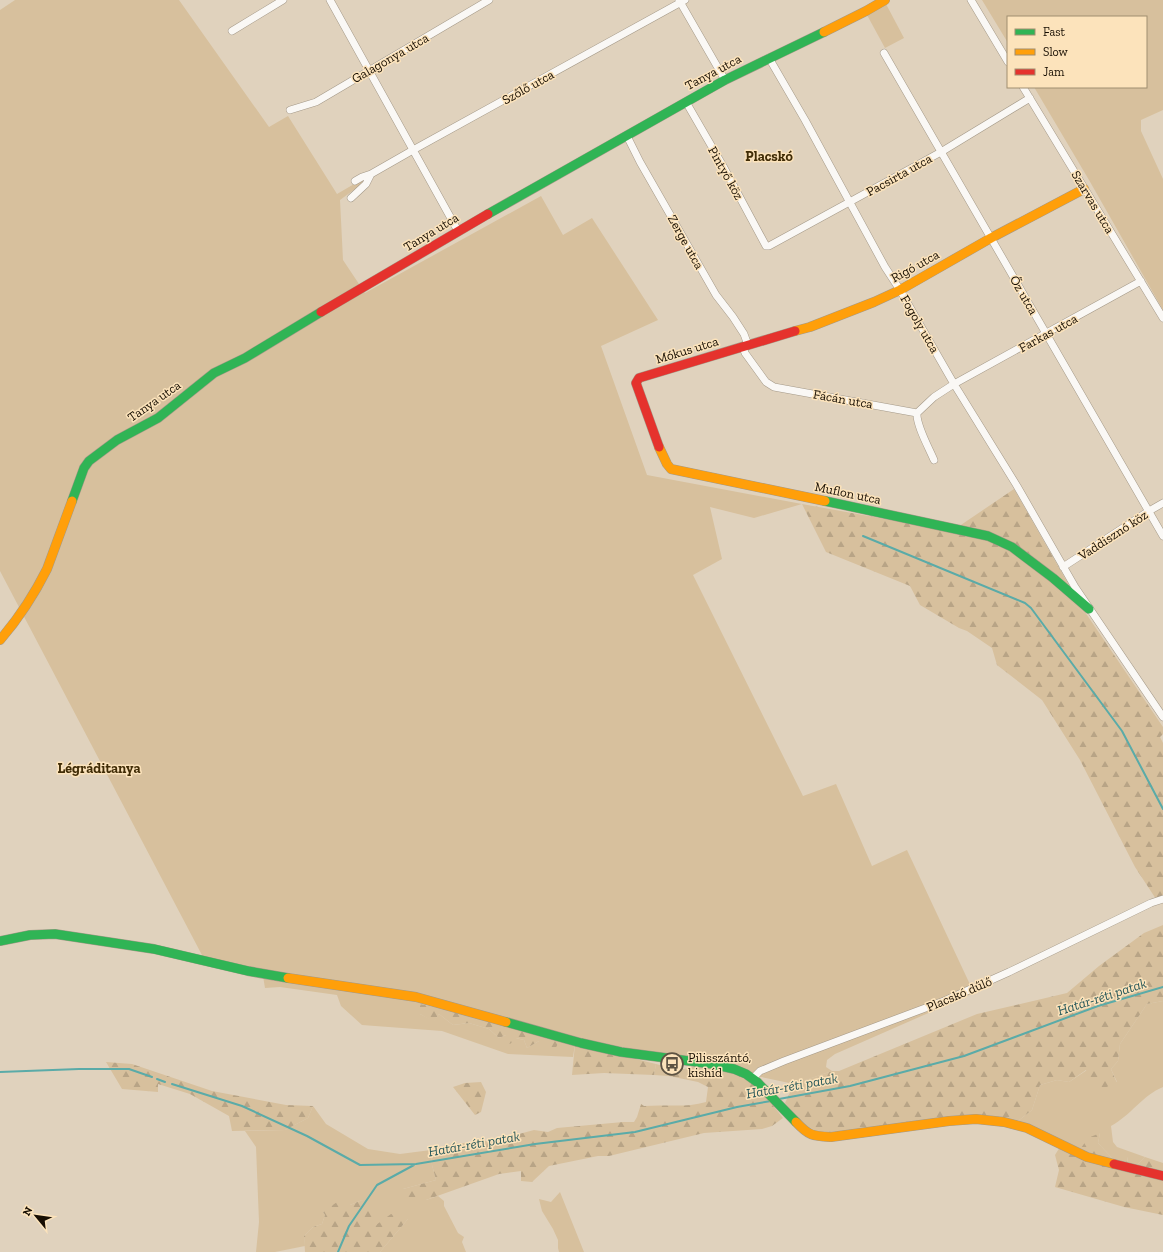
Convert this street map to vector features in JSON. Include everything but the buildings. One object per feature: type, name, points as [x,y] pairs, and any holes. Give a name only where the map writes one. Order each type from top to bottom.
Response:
[{"type":"street","points":[[232,31],[283,0]]},
{"type":"street","points":[[330,0],[458,231]]},
{"type":"street","name":"Galagonya utca","points":[[290,110],[316,102],[489,0]]},
{"type":"street","name":"Tanya utca","points":[[0,640],[24,610],[47,569],[84,468],[89,461],[117,440],[158,418],[214,373],[245,358],[458,231],[724,80],[866,11],[885,0]]},
{"type":"street","points":[[971,0],[1007,60]]},
{"type":"street","points":[[681,1],[724,80]]},
{"type":"street","name":"Szőlő utca","points":[[355,181],[371,174],[681,1]]},
{"type":"street","name":"Őz utca","points":[[884,53],[1163,536]]},
{"type":"street","name":"Fogoly utca","points":[[769,58],[805,120],[885,267],[900,290],[954,384],[1017,486],[1063,567]]},
{"type":"street","name":"Szarvas utca","points":[[1024,88],[1163,318]]},
{"type":"street","name":"Pacsirta utca","points":[[766,246],[769,246],[941,152],[1030,98]]},
{"type":"street","name":"Pintyő köz","points":[[686,102],[723,166],[766,246]]},
{"type":"street","name":"Zerge utca","points":[[627,136],[640,162],[716,296],[733,317],[744,334],[745,346]]},
{"type":"street","name":"Szőlő utca","points":[[351,198],[366,184],[371,174]]},
{"type":"street","name":"Rigó utca","points":[[745,346],[810,327],[900,290],[991,238],[1084,189]]},
{"type":"street","name":"Farkas utca","points":[[954,384],[1141,281]]},
{"type":"street","name":"Mókus utca","points":[[636,383],[638,378],[745,346]]},
{"type":"street","name":"Fácán utca","points":[[745,346],[745,352],[766,382],[774,387],[917,413]]},
{"type":"street","name":"Muflon utca","points":[[636,383],[656,440],[667,464],[671,469],[988,536],[1012,547],[1053,578],[1089,609]]},
{"type":"street","points":[[934,460],[918,424],[917,413],[934,398],[954,384]]},
{"type":"street","name":"Vaddisznó köz","points":[[1063,567],[1163,503]]},
{"type":"street","name":"Muflon utca","points":[[1063,567],[1089,609],[1163,717]]},
{"type":"street","name":"Placskó dűlő","points":[[752,1079],[760,1071],[944,1001],[1009,972],[1151,903],[1163,899]]},
{"type":"street","points":[[0,941],[30,935],[55,934],[154,949],[273,976],[416,997],[455,1006],[581,1043],[622,1052],[727,1067],[739,1071],[752,1079],[763,1088],[797,1124],[806,1132],[814,1136],[831,1137],[949,1121],[976,1119],[1004,1122],[1027,1128],[1087,1156],[1163,1176]]},
{"type":"green space","points":[[15,0],[179,0],[269,127],[288,116],[337,194],[365,179],[363,183],[340,200],[343,260],[365,293],[541,196],[563,235],[592,218],[658,320],[601,346],[647,475],[802,504],[754,518],[710,507],[722,559],[693,575],[803,796],[836,784],[872,866],[907,850],[974,993],[835,1054],[827,1060],[826,1067],[832,1071],[794,1084],[421,1004],[420,1014],[434,1021],[439,1014],[453,1025],[469,1023],[489,1029],[499,1038],[506,1035],[524,1040],[527,1048],[539,1041],[560,1040],[575,1044],[573,1057],[508,1054],[442,1031],[362,1025],[341,1006],[337,995],[280,987],[265,988],[262,970],[203,957],[0,571],[0,10]]},
{"type":"green space","points":[[982,0],[1163,0],[1163,110],[1141,120],[1141,131],[1163,179],[1163,310],[1035,88],[1147,88],[1147,16],[1007,16],[1007,41]]},
{"type":"green space","points":[[886,4],[904,38],[885,48],[867,15]]},
{"type":"green space","points":[[1014,489],[1078,601],[1018,555],[1012,557],[1087,615],[1163,727],[1163,734],[1160,737],[1163,743],[1163,897],[1156,899],[1135,867],[1080,760],[1042,700],[997,665],[992,648],[967,631],[959,628],[920,605],[910,586],[826,552],[802,504],[952,531]]},
{"type":"green space","points":[[1018,555],[1078,601],[1087,615],[1011,557]]},
{"type":"green space","points":[[1163,925],[1163,1001],[1147,1004],[1120,1044],[1118,1061],[1111,1069],[1117,1083],[1096,1091],[1086,1070],[1069,1082],[1057,1080],[1040,1085],[1032,1110],[1018,1121],[986,1115],[954,1116],[819,1133],[801,1122],[785,1103],[794,1084],[832,1071],[839,1071],[977,1014],[1067,993],[1099,966],[1144,933]]},
{"type":"green space","points":[[1163,1001],[1163,1087],[1149,1095],[1118,1122],[1111,1126],[1113,1142],[1117,1147],[1145,1157],[1137,1165],[1127,1164],[1128,1157],[1119,1161],[1114,1160],[1098,1143],[1100,1133],[1079,1151],[1018,1121],[1032,1110],[1040,1085],[1057,1080],[1069,1082],[1087,1070],[1117,1082],[1111,1069],[1118,1061],[1120,1044],[1147,1004]]},
{"type":"green space","points":[[420,1004],[492,1019],[560,1040],[554,1051],[539,1041],[527,1048],[524,1040],[516,1038],[510,1044],[506,1042],[506,1035],[499,1038],[489,1029],[469,1023],[453,1025],[439,1014],[434,1022],[420,1014]]},
{"type":"green space","points":[[575,1044],[656,1064],[654,1075],[604,1073],[572,1075]]},
{"type":"green space","points":[[106,1062],[132,1064],[212,1091],[286,1105],[313,1106],[308,1118],[285,1130],[232,1131],[229,1116],[190,1094],[158,1084],[158,1092],[122,1089]]},
{"type":"green space","points":[[656,1064],[671,1068],[669,1076],[654,1075]]},
{"type":"green space","points":[[703,1064],[741,1073],[759,1088],[783,1118],[772,1126],[762,1129],[704,1133],[609,1156],[598,1156],[549,1166],[532,1182],[521,1181],[521,1171],[499,1174],[426,1200],[401,1201],[403,1189],[436,1180],[432,1165],[431,1150],[437,1148],[454,1144],[515,1138],[519,1134],[534,1130],[548,1132],[557,1128],[634,1122],[641,1104],[644,1106],[652,1106],[698,1104],[706,1102],[708,1087],[698,1082],[669,1076],[671,1068],[684,1069]]},
{"type":"green space","points":[[481,1082],[486,1092],[481,1112],[475,1115],[453,1087],[465,1083]]},
{"type":"green space","points":[[313,1106],[326,1124],[368,1149],[400,1154],[431,1150],[432,1165],[436,1180],[403,1189],[426,1200],[438,1196],[444,1201],[444,1206],[458,1233],[464,1237],[462,1242],[466,1252],[380,1252],[408,1219],[376,1225],[362,1200],[350,1205],[323,1212],[325,1215],[322,1224],[313,1227],[304,1236],[305,1246],[275,1252],[256,1252],[259,1222],[256,1147],[245,1131],[285,1130],[308,1118]]},
{"type":"green space","points":[[1100,1133],[1098,1143],[1114,1160],[1119,1161],[1123,1156],[1128,1156],[1127,1164],[1137,1165],[1145,1157],[1163,1163],[1163,1215],[1124,1207],[1055,1187],[1059,1170],[1055,1155],[1063,1142],[1079,1151],[1088,1138]]},
{"type":"green space","points":[[560,1192],[584,1252],[559,1252],[558,1240],[542,1211],[539,1199],[551,1202]]},
{"type":"green space","points":[[362,1200],[375,1209],[376,1225],[391,1214],[408,1219],[380,1252],[305,1252],[304,1236],[313,1227],[322,1224],[325,1215],[323,1212],[337,1202],[350,1205]]},
{"type":"waterway","points":[[863,536],[1025,603],[1031,608],[1122,731],[1163,809]]},
{"type":"waterway","name":"Határ-réti patak","points":[[779,1099],[850,1086],[964,1056],[1098,1006],[1163,987]]},
{"type":"waterway","points":[[0,1072],[129,1069],[152,1077]]},
{"type":"waterway","points":[[157,1079],[165,1082]]},
{"type":"waterway","name":"Határ-réti patak","points":[[172,1084],[242,1106],[307,1136],[360,1165],[416,1164],[535,1144],[635,1132],[737,1107],[771,1101]]},
{"type":"waterway","points":[[338,1252],[349,1226],[377,1185],[414,1165]]},
{"type":"traffic: fast","points":[[488,214],[725,80],[824,32]]},
{"type":"traffic: fast","points":[[72,501],[84,468],[89,461],[117,440],[158,418],[214,373],[245,358],[321,312]]},
{"type":"traffic: fast","points":[[825,501],[988,536],[1012,547],[1053,578],[1089,609]]},
{"type":"traffic: fast","points":[[0,941],[30,935],[55,934],[154,949],[248,971],[288,978]]},
{"type":"traffic: fast","points":[[506,1022],[581,1043],[621,1052],[712,1064],[734,1069],[746,1074],[757,1082],[796,1122]]},
{"type":"traffic: slow","points":[[824,32],[885,0]]},
{"type":"traffic: slow","points":[[795,331],[810,327],[874,302],[900,290],[991,238],[1084,189]]},
{"type":"traffic: slow","points":[[659,447],[671,469],[825,501]]},
{"type":"traffic: slow","points":[[0,640],[20,615],[42,579],[72,501]]},
{"type":"traffic: slow","points":[[288,978],[416,997],[506,1022]]},
{"type":"traffic: slow","points":[[796,1122],[808,1133],[831,1137],[949,1121],[976,1119],[1004,1122],[1027,1128],[1087,1157],[1114,1164]]},
{"type":"traffic: jam","points":[[321,312],[488,214]]},
{"type":"traffic: jam","points":[[659,447],[636,383],[639,378],[795,331]]},
{"type":"traffic: jam","points":[[1114,1164],[1163,1176]]},
{"type":"place","name":"Pilisszántó, kishíd","points":[[672,1064]]},
{"type":"district","name":"Placskó","points":[[769,156]]},
{"type":"district","name":"Légráditanya","points":[[99,768]]}]
